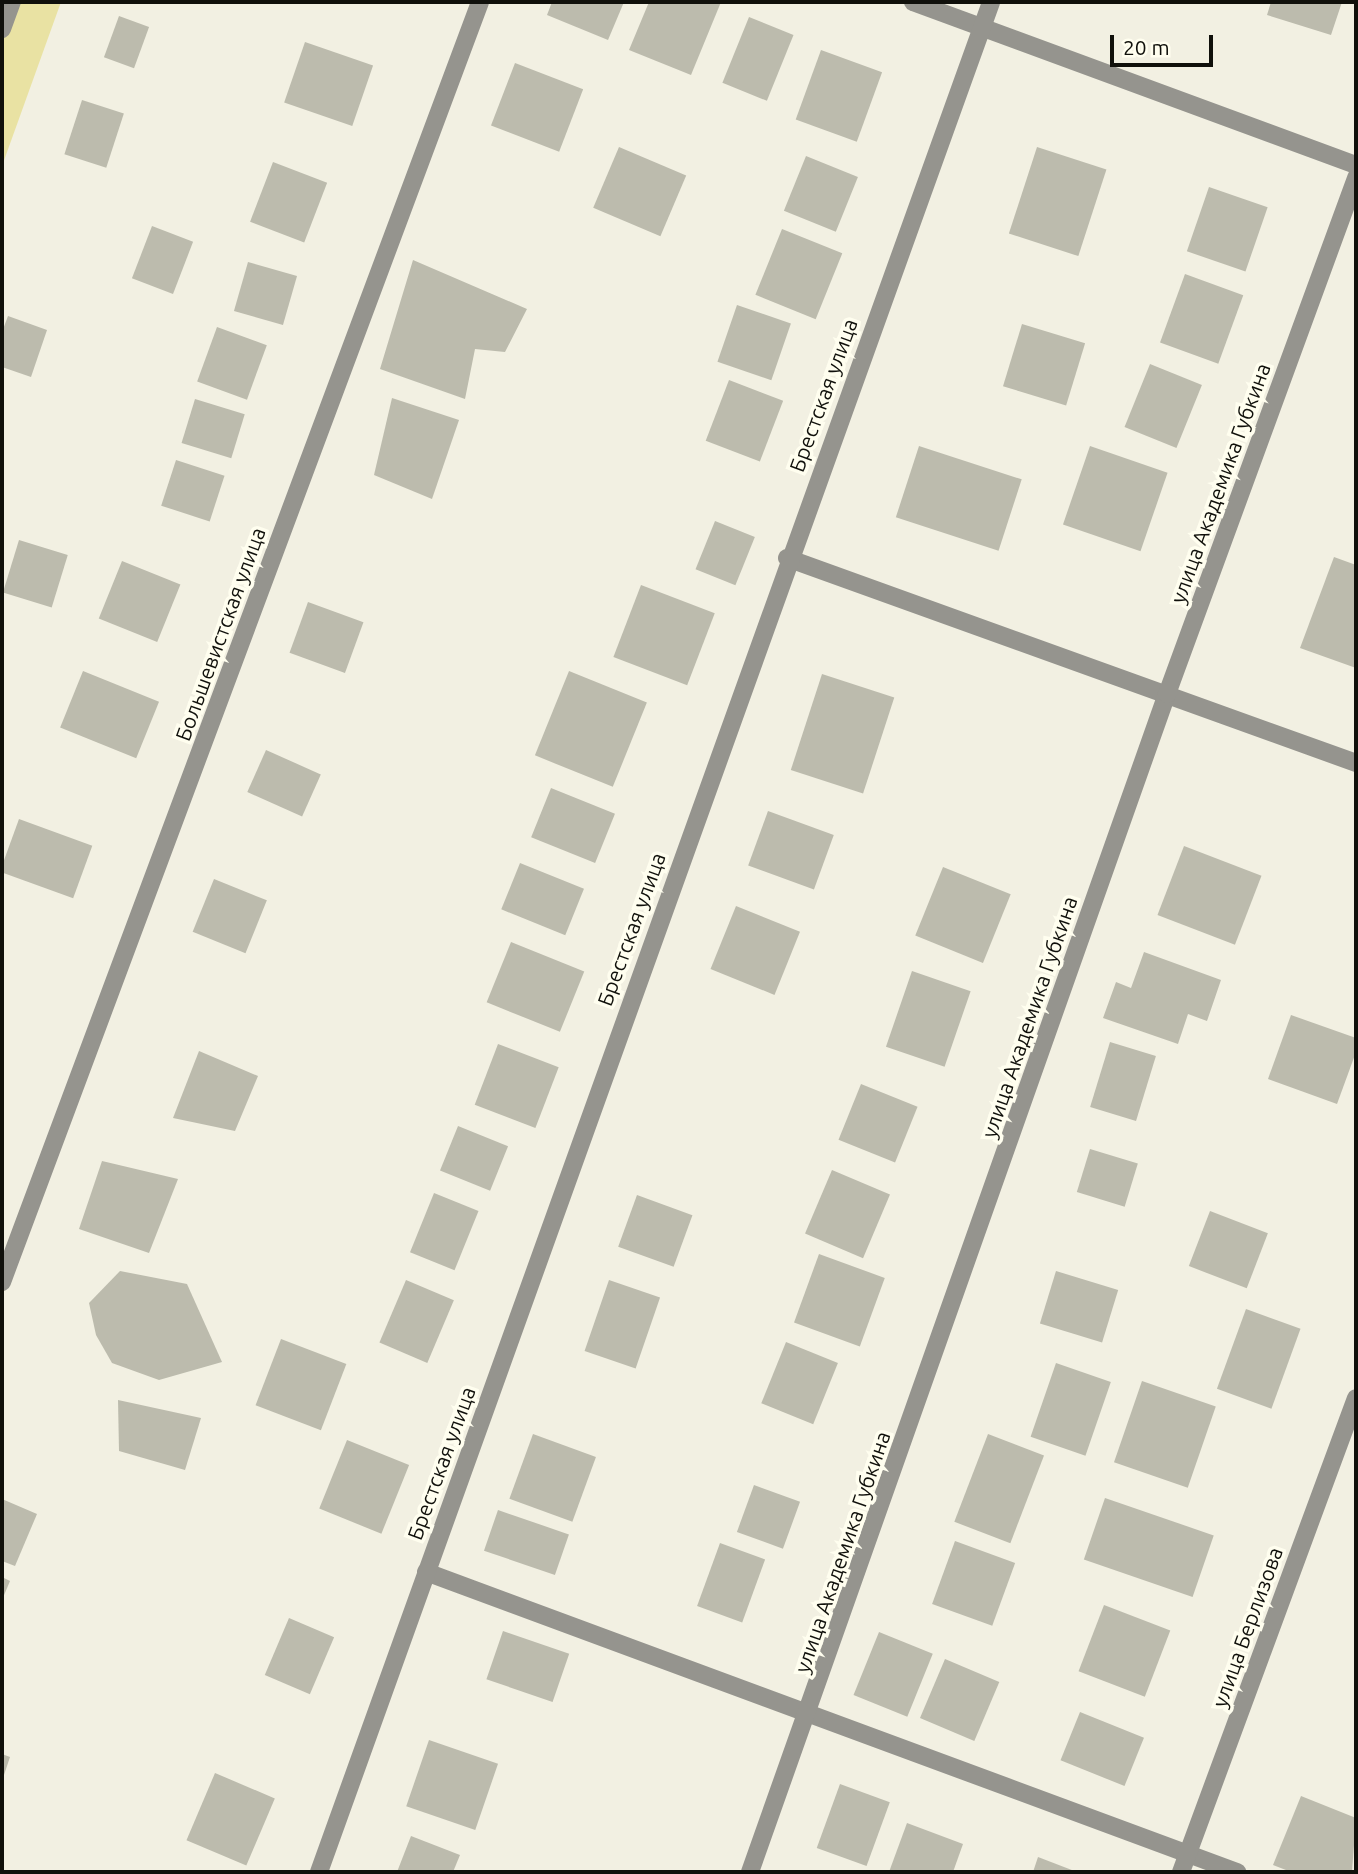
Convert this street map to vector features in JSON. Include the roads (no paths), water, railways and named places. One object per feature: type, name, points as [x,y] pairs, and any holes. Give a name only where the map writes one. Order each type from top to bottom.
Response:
[{"type":"street","points":[[2,29],[12,2]]},
{"type":"street","name":"Большевистская улица","points":[[2,1282],[480,2]]},
{"type":"street","points":[[913,2],[1356,165]]},
{"type":"street","name":"Брестская улица","points":[[319,1872],[788,558],[991,2]]},
{"type":"street","name":"улица Академика Губкина","points":[[750,1872],[808,1715],[1167,694],[1356,178]]},
{"type":"street","points":[[788,558],[1356,763]]},
{"type":"street","name":"улица Берлизова","points":[[1181,1872],[1356,1398]]},
{"type":"street","points":[[426,1572],[1237,1872]]}]
